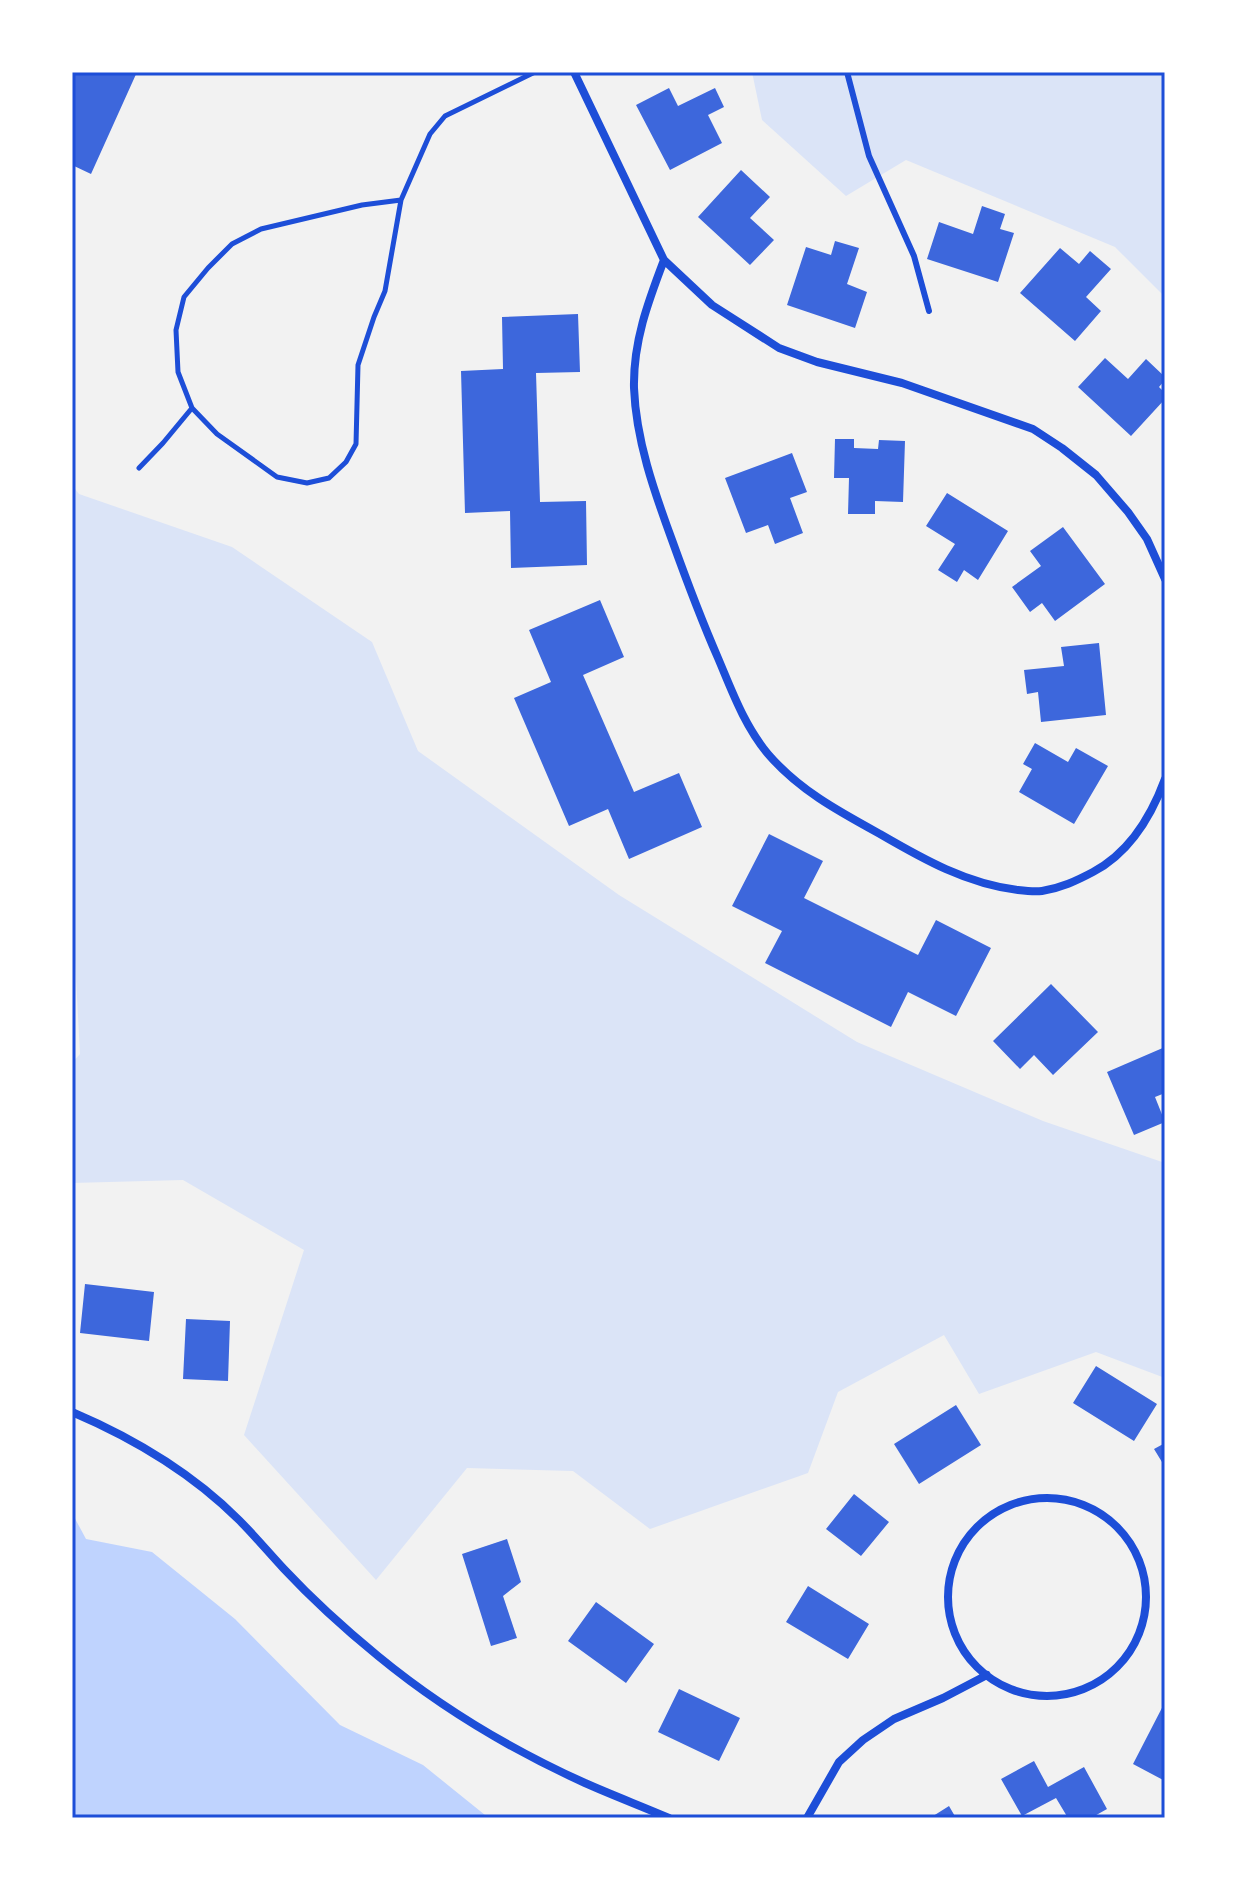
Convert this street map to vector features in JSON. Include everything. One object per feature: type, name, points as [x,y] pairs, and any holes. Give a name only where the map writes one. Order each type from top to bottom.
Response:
[{"type":"street","points":[[574,72],[664,260],[712,305],[779,348],[817,362],[902,383],[1033,429],[1096,475],[1147,539],[1165,579]]},
{"type":"street","points":[[664,260],[645,307],[636,346],[634,387],[638,427],[646,461],[699,615],[746,723],[793,781],[824,803],[926,861],[1002,888],[1039,892],[1072,884],[1106,865],[1133,840],[1165,779]]},
{"type":"street","points":[[72,1412],[109,1427],[157,1455],[203,1488],[239,1519],[286,1571],[333,1616],[416,1685],[514,1747],[583,1782],[669,1818]]},
{"type":"street","points":[[1038,1499],[1070,1501],[1112,1522],[1140,1561],[1146,1593],[1142,1626],[1127,1656],[1116,1668],[1088,1687],[1056,1696],[1022,1692],[1006,1687],[987,1675],[967,1656],[958,1642],[949,1610],[950,1578],[961,1548],[970,1535],[1008,1506],[1038,1499]]},
{"type":"street","points":[[807,1818],[839,1762],[863,1740],[894,1719],[987,1675]]},
{"type":"lane","points":[[847,72],[869,156],[914,256],[929,311]]},
{"type":"path","points":[[401,200],[362,205],[261,229],[232,244],[184,297],[176,330],[178,372],[192,408],[217,434],[277,477],[307,483],[329,478],[346,462],[356,444],[358,365],[385,291],[401,200],[430,134],[445,116],[535,72]]},
{"type":"path","points":[[139,468],[192,408]]},
{"type":"shaded area","points":[[752,72],[1165,72],[1165,297],[1115,247],[906,160],[846,196],[762,120]]},
{"type":"shaded area","points":[[72,485],[79,494],[232,547],[372,642],[418,751],[619,895],[857,1042],[1043,1121],[1165,1163],[1165,1378],[1096,1352],[979,1394],[944,1335],[838,1392],[808,1473],[650,1529],[573,1471],[467,1468],[376,1580],[244,1435],[304,1250],[183,1180],[72,1183],[72,1063],[80,1054],[72,902]]},
{"type":"water","points":[[72,1513],[86,1539],[152,1552],[235,1619],[340,1725],[423,1765],[485,1815],[484,1818],[72,1818]]},
{"type":"building","points":[[72,72],[137,72],[91,174],[72,165]]},
{"type":"building","points":[[669,88],[678,106],[715,88],[724,107],[708,115],[722,143],[670,170],[636,105]]},
{"type":"building","points":[[741,170],[770,197],[750,218],[774,240],[750,265],[698,217]]},
{"type":"building","points":[[982,206],[1005,214],[1000,229],[1014,233],[998,282],[927,259],[939,222],[973,234]]},
{"type":"building","points":[[835,241],[859,248],[847,284],[867,292],[855,328],[787,305],[806,247],[831,255]]},
{"type":"building","points":[[1060,248],[1079,264],[1090,251],[1111,269],[1086,297],[1101,311],[1075,341],[1020,293]]},
{"type":"building","points":[[578,314],[580,372],[536,373],[540,502],[586,501],[587,565],[511,568],[510,511],[465,513],[461,371],[503,369],[502,317]]},
{"type":"building","points":[[1105,358],[1128,379],[1146,359],[1165,377],[1159,387],[1165,393],[1165,399],[1131,436],[1078,387]]},
{"type":"building","points":[[835,439],[854,439],[854,448],[878,449],[879,440],[905,441],[903,502],[875,501],[875,514],[848,514],[849,478],[834,478]]},
{"type":"building","points":[[792,453],[807,492],[790,498],[803,533],[775,544],[768,525],[746,533],[725,478]]},
{"type":"building","points":[[947,493],[1008,531],[978,580],[964,570],[957,582],[938,570],[955,544],[926,526]]},
{"type":"building","points":[[1063,527],[1105,584],[1055,621],[1042,603],[1030,612],[1012,587],[1041,566],[1030,551]]},
{"type":"building","points":[[600,600],[624,657],[583,675],[634,792],[679,773],[702,827],[629,859],[608,809],[569,826],[514,698],[551,682],[529,630]]},
{"type":"building","points":[[1099,643],[1106,715],[1041,722],[1038,692],[1027,694],[1024,670],[1064,666],[1061,647]]},
{"type":"building","points":[[1035,743],[1068,762],[1076,748],[1108,766],[1074,824],[1019,792],[1032,769],[1023,764]]},
{"type":"building","points":[[769,834],[823,861],[804,898],[918,955],[936,920],[991,948],[956,1016],[908,992],[891,1027],[765,963],[782,931],[732,906]]},
{"type":"building","points":[[1051,984],[1098,1032],[1053,1075],[1034,1055],[1020,1069],[993,1041]]},
{"type":"building","points":[[1165,1047],[1165,1093],[1155,1097],[1165,1122],[1134,1135],[1107,1072]]},
{"type":"building","points":[[85,1284],[154,1292],[149,1341],[80,1333]]},
{"type":"building","points":[[186,1319],[230,1321],[228,1381],[183,1379]]},
{"type":"building","points":[[1096,1366],[1157,1404],[1134,1441],[1073,1403]]},
{"type":"building","points":[[956,1405],[981,1445],[919,1484],[894,1444]]},
{"type":"building","points":[[1165,1443],[1165,1467],[1154,1449]]},
{"type":"building","points":[[854,1494],[889,1522],[861,1556],[826,1529]]},
{"type":"building","points":[[507,1539],[521,1582],[503,1596],[517,1638],[491,1646],[462,1554]]},
{"type":"building","points":[[808,1586],[869,1624],[848,1659],[786,1622]]},
{"type":"building","points":[[596,1602],[654,1644],[626,1683],[568,1641]]},
{"type":"building","points":[[679,1689],[740,1718],[719,1761],[658,1732]]},
{"type":"building","points":[[1165,1702],[1165,1781],[1133,1764]]},
{"type":"building","points":[[1034,1761],[1048,1787],[1084,1767],[1107,1809],[1091,1818],[1068,1818],[1056,1798],[1022,1816],[1001,1779]]},
{"type":"building","points":[[949,1806],[956,1818],[930,1818]]}]
